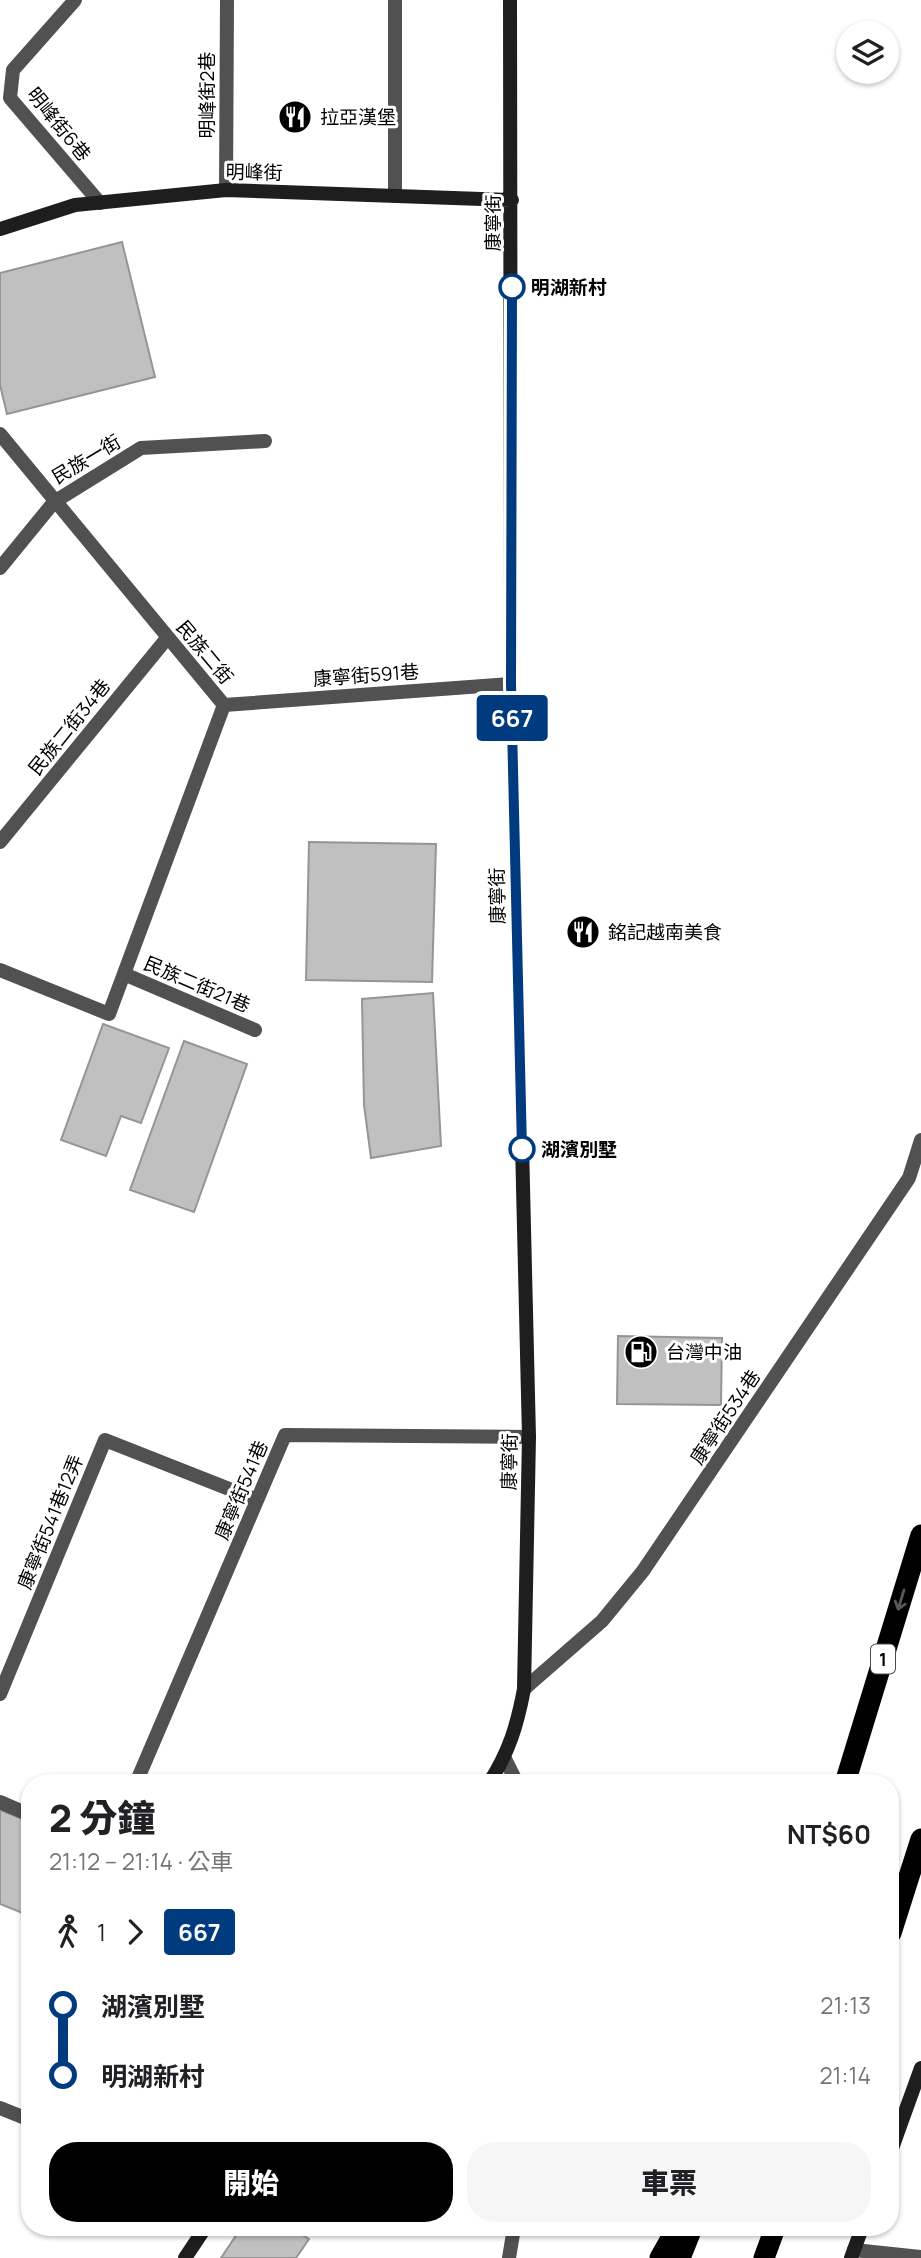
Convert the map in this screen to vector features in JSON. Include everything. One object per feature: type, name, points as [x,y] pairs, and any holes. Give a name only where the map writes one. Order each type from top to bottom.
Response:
[{"type":"highway","name":"1","points":[[848,1774],[921,1535]]},
{"type":"highway","points":[[899,1908],[921,1839]]},
{"type":"highway","points":[[660,2258],[672,2236]]},
{"type":"highway","points":[[680,2258],[689,2236]]},
{"type":"highway","points":[[764,2258],[772,2236]]},
{"type":"street","name":"明峰街6巷","points":[[75,0],[13,70],[10,98],[100,203]]},
{"type":"street","name":"明峰街2巷","points":[[226,0],[226,190]]},
{"type":"street","points":[[395,0],[395,196]]},
{"type":"street","name":"康寧街","points":[[495,1774],[505,1759],[517,1726],[524,1689],[528,1437],[511,684],[510,0]]},
{"type":"street","name":"明峰街","points":[[0,229],[75,205],[226,190],[512,200]]},
{"type":"street","name":"民族二街","points":[[0,434],[224,705],[109,1014],[0,970]]},
{"type":"street","name":"民族一街","points":[[0,568],[54,502],[141,448],[265,441]]},
{"type":"street","name":"民族二街34巷","points":[[0,842],[168,637]]},
{"type":"street","name":"康寧街591巷","points":[[224,705],[511,684]]},
{"type":"street","name":"民族二街21巷","points":[[124,974],[255,1030]]},
{"type":"street","name":"康寧街534巷","points":[[524,1689],[602,1621],[643,1571],[909,1178],[921,1140]]},
{"type":"street","name":"康寧街541巷","points":[[140,1774],[285,1435],[528,1437]]},
{"type":"street","name":"康寧街541巷12弄","points":[[0,1693],[105,1440],[257,1500]]},
{"type":"street","points":[[505,1759],[512,1774]]},
{"type":"street","points":[[0,1802],[21,1811]]},
{"type":"street","points":[[899,2129],[921,2068]]},
{"type":"street","points":[[0,2108],[21,2116]]},
{"type":"street","points":[[185,2258],[200,2236]]},
{"type":"street","points":[[509,2258],[510,2236]]},
{"type":"street","points":[[859,2236],[853,2254],[921,2257]]},
{"type":"building","points":[[122,242],[155,377],[7,414],[0,385],[0,273]]},
{"type":"building","points":[[309,842],[436,844],[432,982],[306,980]]},
{"type":"building","points":[[433,993],[441,1146],[371,1158],[364,1105],[362,999]]},
{"type":"building","points":[[103,1024],[169,1048],[141,1123],[121,1116],[106,1156],[61,1140]]},
{"type":"building","points":[[184,1041],[247,1064],[194,1212],[130,1190]]},
{"type":"building","points":[[618,1336],[722,1338],[721,1405],[617,1404]]},
{"type":"building","points":[[0,1810],[21,1818],[21,1912],[0,1904]]},
{"type":"building","points":[[236,2236],[304,2236],[309,2239],[296,2258],[221,2258]]},
{"type":"bus line","name":"667","points":[[512,287],[511,684],[522,1149]]},
{"type":"place","name":"拉亞漢堡","points":[[295,117]]},
{"type":"place","name":"明湖新村","points":[[512,287]]},
{"type":"place","name":"銘記越南美食","points":[[583,932]]},
{"type":"place","name":"湖濱別墅","points":[[522,1149]]},
{"type":"place","name":"台灣中油","points":[[641,1352]]}]
